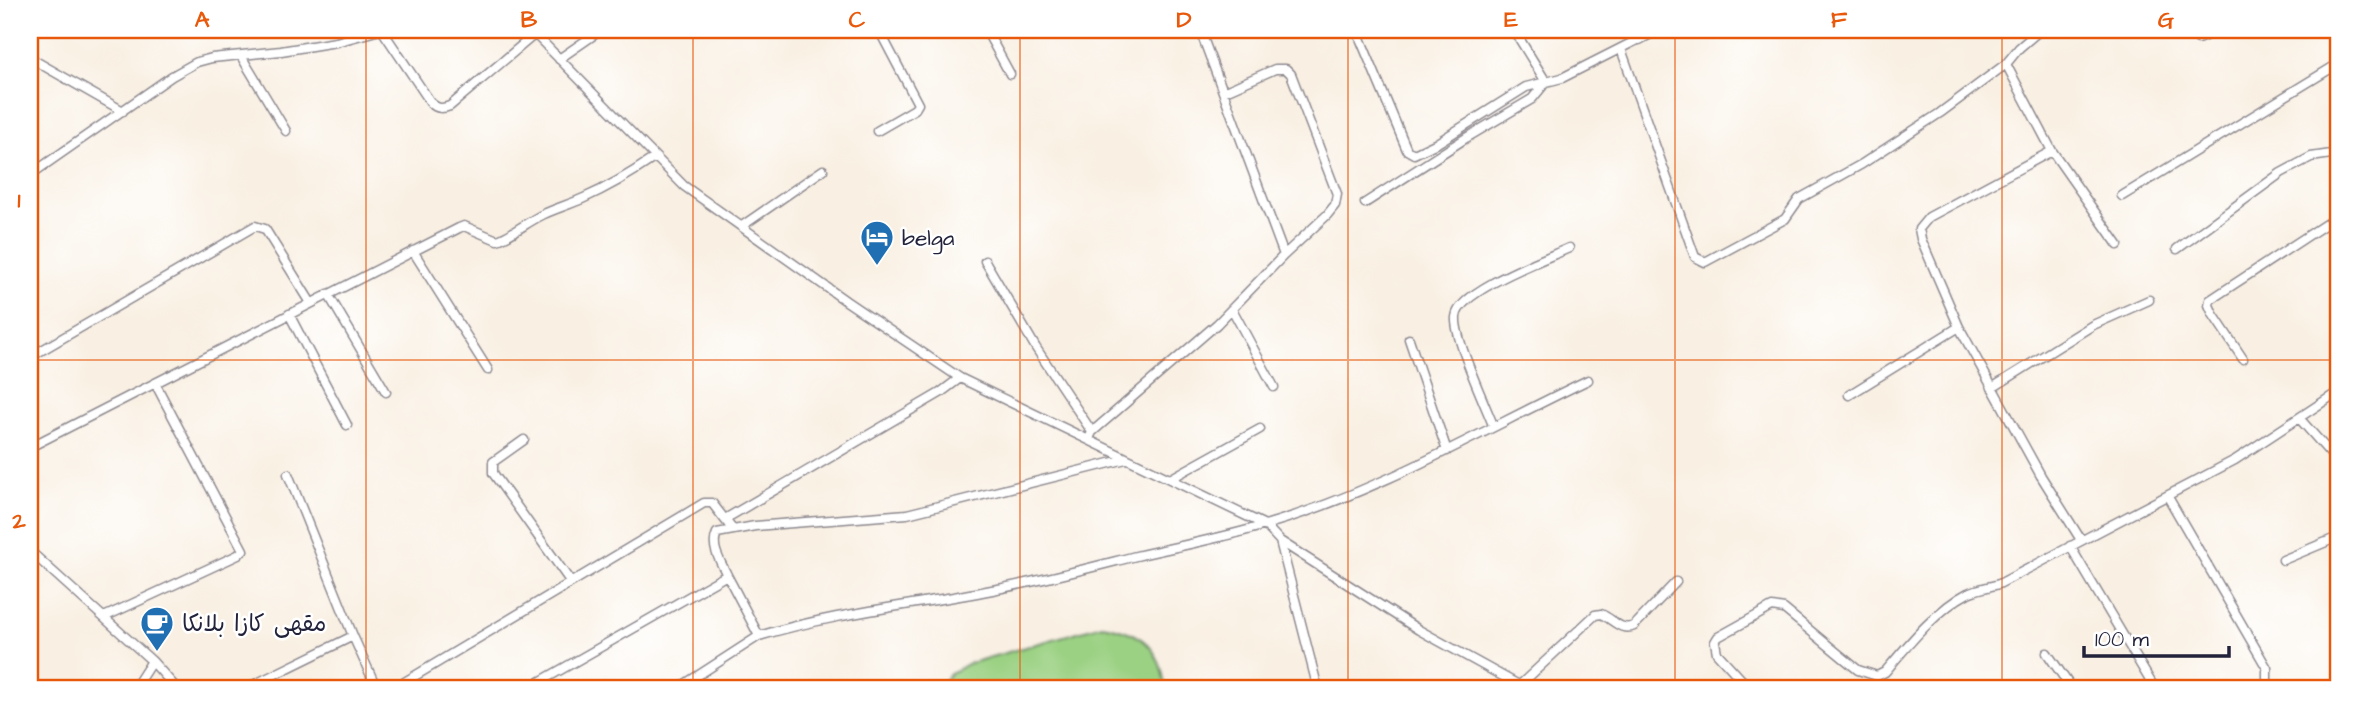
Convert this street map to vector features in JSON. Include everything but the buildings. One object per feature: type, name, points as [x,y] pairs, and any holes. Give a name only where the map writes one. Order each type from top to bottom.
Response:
[{"type":"street","points":[[30,175],[197,62],[336,42],[381,30],[431,103],[436,108],[443,109],[450,106],[533,32],[684,186],[846,301],[960,377],[1091,435],[1126,459],[1265,526],[1280,541],[1419,630],[1523,687],[1595,615],[1601,614],[1621,628],[1628,629],[1676,582]]},
{"type":"street","points":[[559,59],[601,30]]},
{"type":"street","points":[[877,131],[915,109],[918,104],[879,30]]},
{"type":"street","points":[[986,30],[1010,74]]},
{"type":"street","points":[[1200,30],[1284,255]]},
{"type":"street","points":[[1514,30],[1546,82]]},
{"type":"street","points":[[1357,31],[1407,150],[1414,153],[1437,143],[1526,87],[1562,78],[1621,49],[1637,34],[1656,30]]},
{"type":"street","points":[[1621,49],[1695,257],[1705,262],[1785,219],[1799,199],[1862,164],[1940,113],[2006,64],[2019,48],[2040,30]]},
{"type":"street","points":[[2198,39],[2219,30]]},
{"type":"street","points":[[241,57],[286,131]]},
{"type":"street","points":[[30,58],[123,111]]},
{"type":"street","points":[[2006,64],[2052,151],[2118,245]]},
{"type":"street","points":[[2122,196],[2338,64]]},
{"type":"street","points":[[1091,435],[1232,309],[1335,205],[1337,194],[1291,74],[1286,69],[1275,69],[1223,92]]},
{"type":"street","points":[[1365,203],[1532,99],[1546,82]]},
{"type":"street","points":[[2052,151],[1929,218],[1919,229],[1921,240],[1959,327],[2041,476],[2081,540]]},
{"type":"street","points":[[2177,249],[2281,173],[2311,157],[2338,153]]},
{"type":"street","points":[[30,447],[464,226],[492,239],[502,239],[520,226],[585,198],[625,177],[654,158]]},
{"type":"street","points":[[742,226],[823,170]]},
{"type":"street","points":[[2243,359],[2213,314],[2210,300],[2338,216]]},
{"type":"street","points":[[30,357],[255,226],[265,229],[311,303]]},
{"type":"street","points":[[1493,425],[1458,336],[1457,313],[1460,305],[1468,297],[1569,248]]},
{"type":"street","points":[[413,251],[488,370]]},
{"type":"street","points":[[985,261],[1091,435]]},
{"type":"street","points":[[328,294],[386,392]]},
{"type":"street","points":[[1992,388],[2093,326],[2149,300]]},
{"type":"street","points":[[1232,309],[1274,387]]},
{"type":"street","points":[[289,314],[348,425]]},
{"type":"street","points":[[1849,395],[1959,327]]},
{"type":"street","points":[[1409,340],[1447,451]]},
{"type":"street","points":[[725,519],[940,393],[960,377]]},
{"type":"street","points":[[677,689],[759,636],[828,619],[995,590],[1265,526],[1371,486],[1588,380]]},
{"type":"street","points":[[104,617],[238,555],[243,550],[155,383]]},
{"type":"street","points":[[1750,689],[1717,653],[1715,642],[1718,637],[1772,607],[1784,609],[1858,670],[1877,676],[1885,672],[1956,600],[1970,592],[1999,584],[2168,497],[2235,460],[2338,392]]},
{"type":"street","points":[[2299,418],[2338,462]]},
{"type":"street","points":[[1170,479],[1260,429]]},
{"type":"street","points":[[524,440],[493,462],[493,473],[570,581]]},
{"type":"street","points":[[759,636],[727,575],[714,542],[717,533],[755,526],[907,514],[1126,459]]},
{"type":"street","points":[[289,474],[353,636],[377,689]]},
{"type":"street","points":[[2168,497],[2267,668],[2267,681],[2259,689]]},
{"type":"street","points":[[393,689],[704,503],[712,503],[733,530]]},
{"type":"street","points":[[2283,560],[2338,537]]},
{"type":"street","points":[[1280,541],[1318,689]]},
{"type":"street","points":[[2070,546],[2155,689]]},
{"type":"street","points":[[30,551],[152,661],[177,689]]},
{"type":"street","points":[[527,689],[727,575]]},
{"type":"street","points":[[245,689],[353,636]]},
{"type":"street","points":[[2047,653],[2072,689]]},
{"type":"street","points":[[134,689],[152,661]]},
{"type":"green space","points":[[1102,625],[1128,632],[1147,644],[1160,663],[1165,689],[937,689],[950,674],[967,664]]},
{"type":"place","name":"belga","points":[[877,267]]},
{"type":"place","name":"مقهى كازا بلانكا","points":[[157,653]]}]
